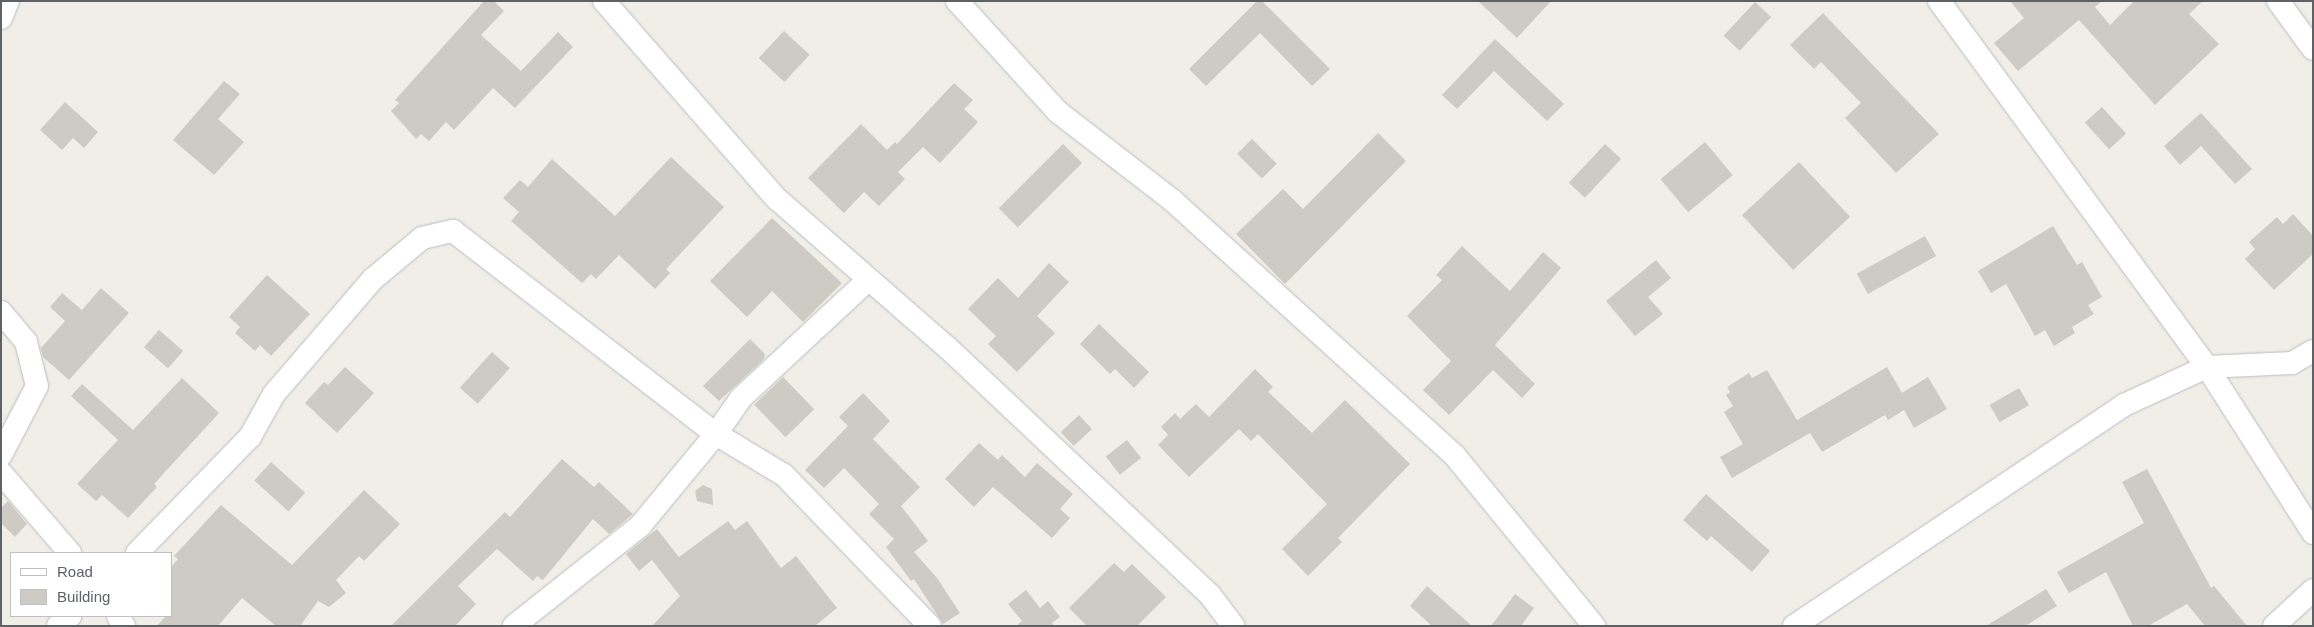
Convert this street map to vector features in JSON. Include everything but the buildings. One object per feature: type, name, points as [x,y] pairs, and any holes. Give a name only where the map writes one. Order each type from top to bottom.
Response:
[{"type":"street","points":[[1,18],[8,1]]},
{"type":"street","points":[[604,1],[777,199],[948,348],[1210,596],[1233,626]]},
{"type":"street","points":[[1938,1],[2207,367],[2313,534]]},
{"type":"street","points":[[2278,1],[2313,49]]},
{"type":"street","points":[[963,3],[1058,112],[1173,201],[1454,456],[1594,626]]},
{"type":"street","points":[[138,552],[250,437],[274,394],[373,279],[422,238],[453,230],[716,434],[784,475],[930,626]]},
{"type":"street","points":[[514,626],[640,526],[716,434],[741,398],[868,280]]},
{"type":"street","points":[[1,312],[26,342],[37,386],[1,455]]},
{"type":"street","points":[[1794,626],[2124,405],[2207,367],[2292,362],[2313,351]]},
{"type":"street","points":[[1,473],[69,552]]},
{"type":"street","points":[[2274,626],[2313,590]]},
{"type":"street","points":[[58,626],[69,617]]}]
